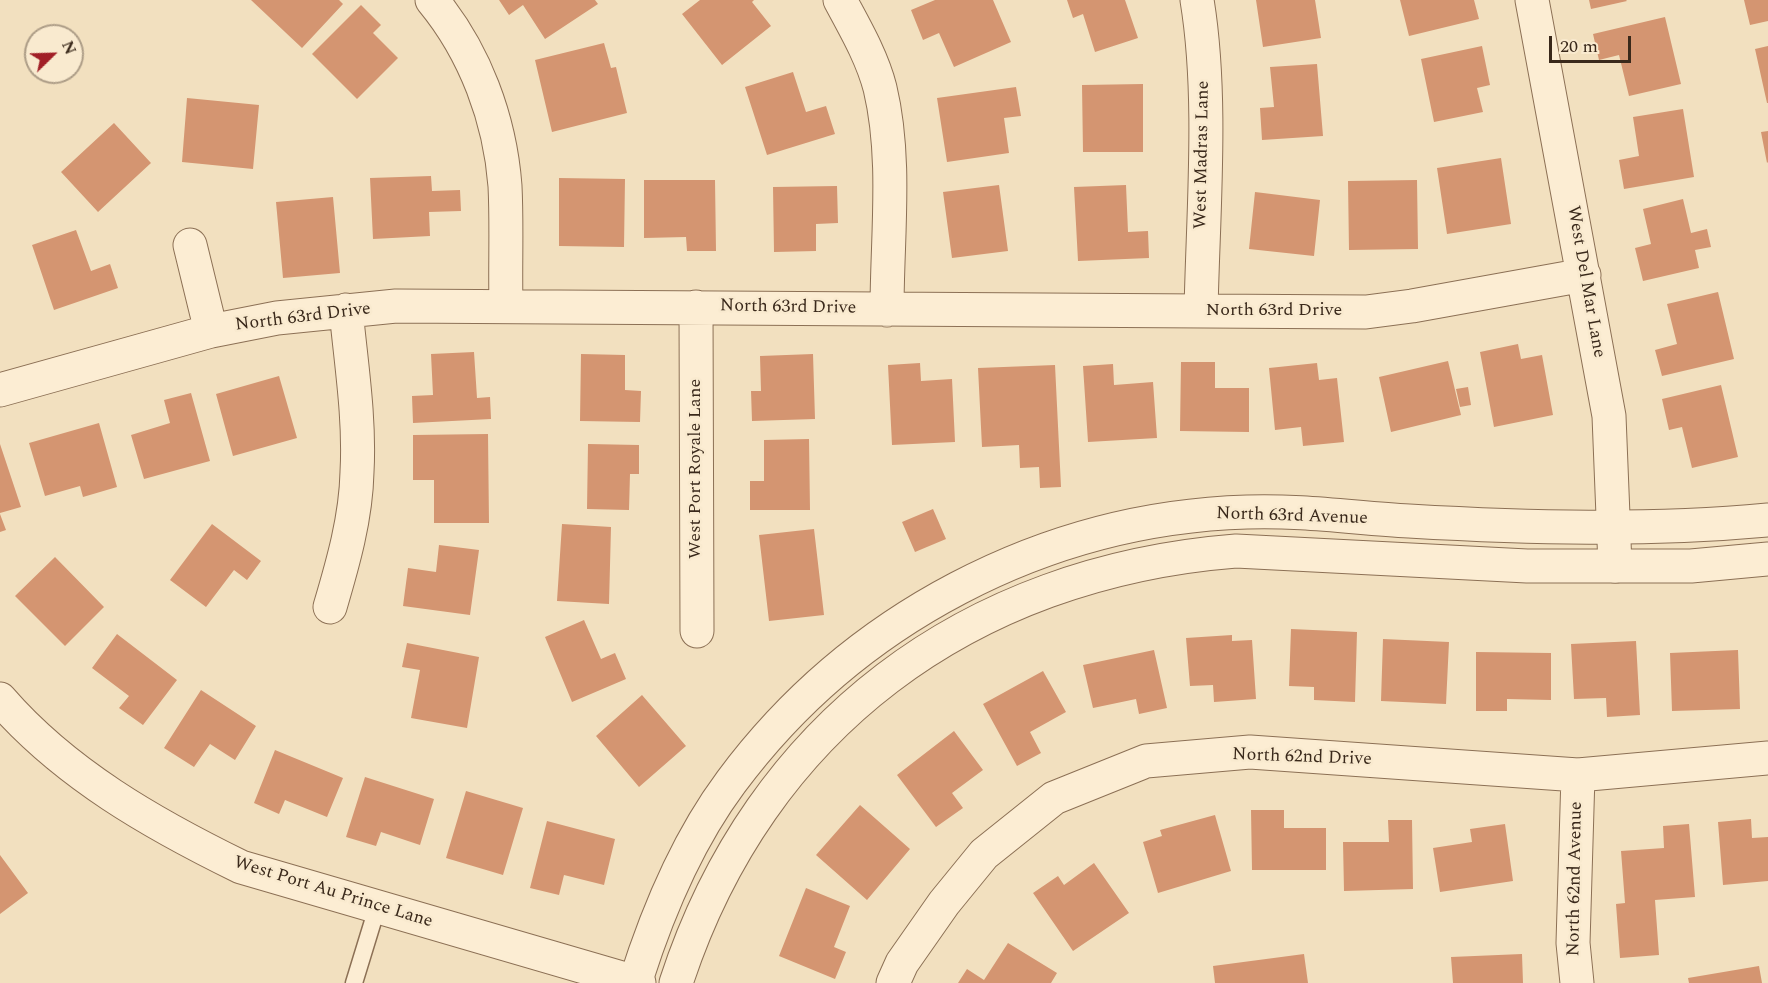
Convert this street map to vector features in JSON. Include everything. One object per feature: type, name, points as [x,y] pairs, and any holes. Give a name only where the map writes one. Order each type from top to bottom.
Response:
[{"type":"street","points":[[432,0],[452,25],[479,75],[498,134],[505,186],[506,306]]},
{"type":"street","points":[[840,0],[861,39],[880,87],[888,135],[887,310]]},
{"type":"street","name":"West Madras Lane","points":[[1197,0],[1202,30],[1205,92],[1201,311]]},
{"type":"street","name":"West Del Mar Lane","points":[[1532,0],[1609,416],[1615,566]]},
{"type":"street","points":[[190,244],[211,331]]},
{"type":"street","name":"North 63rd Drive","points":[[0,390],[211,331],[277,318],[396,306],[1366,312],[1584,275]]},
{"type":"street","name":"West Port Royale Lane","points":[[696,307],[697,631]]},
{"type":"street","points":[[330,607],[353,517],[357,472],[356,421],[346,310]]},
{"type":"street","name":"North 63rd Avenue","points":[[636,982],[669,892],[698,835],[729,785],[764,740],[857,652],[912,614],[983,574],[1024,557],[1153,521],[1250,512],[1478,524],[1615,527],[1713,525],[1768,520]]},
{"type":"street","name":"North 63rd Avenue","points":[[676,983],[687,950],[725,868],[752,823],[804,756],[838,719],[915,657],[999,609],[1072,582],[1116,570],[1170,559],[1236,551],[1501,565],[1691,566],[1768,559]]},
{"type":"street","name":"West Port Au Prince Lane","points":[[0,699],[62,759],[127,806],[189,842],[241,867],[636,982]]},
{"type":"street","name":"North 62nd Drive","points":[[893,983],[902,963],[944,903],[984,854],[1054,798],[1146,761],[1250,752],[1578,775],[1768,758]]},
{"type":"street","name":"North 62nd Avenue","points":[[1576,983],[1573,943],[1578,775]]},
{"type":"lane","points":[[354,983],[376,908]]},
{"type":"building","points":[[251,0],[339,0],[343,4],[302,48]]},
{"type":"building","points":[[499,0],[595,0],[598,4],[545,39],[523,5],[509,15]]},
{"type":"building","points":[[700,0],[754,0],[752,2],[771,26],[722,65],[682,14]]},
{"type":"building","points":[[935,0],[993,0],[1011,42],[954,67],[939,33],[923,40],[911,10]]},
{"type":"building","points":[[1067,0],[1125,0],[1138,38],[1095,52],[1083,14],[1073,18]]},
{"type":"building","points":[[1256,0],[1315,0],[1321,38],[1263,47]]},
{"type":"building","points":[[1400,0],[1474,0],[1479,19],[1409,36]]},
{"type":"building","points":[[1589,0],[1626,0],[1627,1],[1591,9]]},
{"type":"building","points":[[1744,0],[1768,0],[1768,21],[1750,25]]},
{"type":"building","points":[[361,5],[381,25],[373,33],[398,58],[357,99],[312,54]]},
{"type":"building","points":[[1665,17],[1681,84],[1629,96],[1619,55],[1599,60],[1593,34]]},
{"type":"building","points":[[604,43],[611,68],[616,67],[627,113],[552,132],[535,60]]},
{"type":"building","points":[[1482,46],[1490,85],[1477,88],[1483,112],[1434,122],[1421,59]]},
{"type":"building","points":[[1768,46],[1768,103],[1767,103],[1755,49]]},
{"type":"building","points":[[1317,64],[1323,136],[1262,140],[1260,108],[1274,107],[1270,67]]},
{"type":"building","points":[[793,72],[806,112],[826,106],[835,134],[767,155],[745,87]]},
{"type":"building","points":[[1143,84],[1143,152],[1083,152],[1082,85]]},
{"type":"building","points":[[1016,87],[1021,116],[1004,118],[1009,153],[947,162],[937,98]]},
{"type":"building","points":[[187,98],[259,105],[253,169],[182,162]]},
{"type":"building","points":[[1683,109],[1694,177],[1624,189],[1619,160],[1639,156],[1633,117]]},
{"type":"building","points":[[114,123],[151,163],[98,212],[61,172]]},
{"type":"building","points":[[1768,131],[1768,162],[1767,163],[1761,132]]},
{"type":"building","points":[[1501,158],[1511,224],[1447,234],[1437,168]]},
{"type":"building","points":[[431,176],[432,191],[460,190],[461,211],[429,212],[430,236],[373,239],[370,178]]},
{"type":"building","points":[[559,178],[625,179],[624,247],[559,246]]},
{"type":"building","points":[[644,180],[715,180],[716,251],[687,251],[686,237],[644,238]]},
{"type":"building","points":[[1417,180],[1418,249],[1349,250],[1348,181]]},
{"type":"building","points":[[999,185],[1008,251],[952,258],[943,192]]},
{"type":"building","points":[[1126,185],[1128,232],[1148,231],[1149,258],[1078,261],[1074,187]]},
{"type":"building","points":[[837,186],[838,223],[816,224],[816,251],[774,252],[773,187]]},
{"type":"building","points":[[1255,192],[1320,200],[1314,256],[1249,249]]},
{"type":"building","points":[[333,197],[340,273],[283,278],[276,202]]},
{"type":"building","points":[[1683,199],[1691,233],[1707,229],[1711,247],[1695,250],[1699,268],[1643,281],[1635,248],[1651,244],[1643,209]]},
{"type":"building","points":[[76,230],[91,271],[110,264],[118,288],[54,310],[32,245]]},
{"type":"building","points":[[1718,292],[1734,359],[1662,376],[1655,350],[1677,344],[1667,304]]},
{"type":"building","points":[[1518,344],[1521,359],[1542,355],[1553,415],[1494,427],[1480,352]]},
{"type":"building","points":[[474,352],[477,398],[490,397],[491,419],[413,423],[412,396],[433,395],[431,354]]},
{"type":"building","points":[[581,354],[625,355],[625,390],[641,391],[640,422],[580,421]]},
{"type":"building","points":[[813,354],[815,419],[752,421],[751,391],[761,391],[760,356]]},
{"type":"building","points":[[1448,361],[1461,415],[1391,432],[1379,377]]},
{"type":"building","points":[[1181,362],[1215,362],[1215,388],[1249,388],[1249,432],[1180,431]]},
{"type":"building","points":[[920,363],[921,381],[952,379],[955,442],[892,445],[888,365]]},
{"type":"building","points":[[1317,363],[1319,380],[1337,378],[1344,442],[1303,446],[1301,427],[1275,430],[1269,368]]},
{"type":"building","points":[[1113,364],[1114,385],[1153,382],[1157,438],[1088,442],[1083,366]]},
{"type":"building","points":[[1055,365],[1061,487],[1040,488],[1039,467],[1020,468],[1019,445],[982,447],[978,368]]},
{"type":"building","points":[[279,376],[297,438],[233,456],[216,394]]},
{"type":"building","points":[[1721,385],[1738,457],[1692,468],[1682,427],[1669,430],[1662,399]]},
{"type":"building","points":[[1468,387],[1471,405],[1460,407],[1456,389]]},
{"type":"building","points":[[191,393],[210,461],[144,479],[131,435],[170,423],[164,400]]},
{"type":"building","points":[[99,423],[117,487],[83,497],[80,486],[45,496],[29,443]]},
{"type":"building","points":[[488,434],[489,523],[434,523],[434,480],[413,480],[413,435]]},
{"type":"building","points":[[809,439],[810,510],[750,510],[750,481],[764,481],[764,440]]},
{"type":"building","points":[[0,444],[21,507],[0,513]]},
{"type":"building","points":[[588,444],[639,445],[639,474],[630,474],[629,510],[587,509]]},
{"type":"building","points":[[933,509],[946,539],[915,552],[902,522]]},
{"type":"building","points":[[0,514],[6,530],[0,532]]},
{"type":"building","points":[[212,524],[261,561],[247,580],[234,570],[206,607],[170,580]]},
{"type":"building","points":[[562,524],[611,527],[609,604],[557,601]]},
{"type":"building","points":[[814,529],[824,615],[769,621],[759,535]]},
{"type":"building","points":[[439,545],[479,550],[470,615],[403,606],[408,568],[436,572]]},
{"type":"building","points":[[55,557],[104,607],[65,646],[15,596]]},
{"type":"building","points":[[584,620],[601,659],[615,653],[626,679],[572,702],[545,637]]},
{"type":"building","points":[[1291,629],[1357,632],[1355,702],[1314,700],[1314,687],[1289,686]]},
{"type":"building","points":[[117,634],[177,680],[143,725],[119,708],[129,696],[92,668]]},
{"type":"building","points":[[1232,635],[1232,641],[1252,640],[1256,699],[1214,702],[1213,685],[1190,686],[1186,638]]},
{"type":"building","points":[[1383,639],[1449,642],[1446,704],[1381,701]]},
{"type":"building","points":[[1636,641],[1640,715],[1607,717],[1606,698],[1574,699],[1571,644]]},
{"type":"building","points":[[407,643],[479,657],[467,728],[411,718],[420,670],[402,667]]},
{"type":"building","points":[[1154,650],[1167,708],[1139,714],[1136,699],[1093,708],[1083,665]]},
{"type":"building","points":[[1738,650],[1740,709],[1672,711],[1670,653]]},
{"type":"building","points":[[1476,652],[1551,653],[1551,700],[1507,699],[1507,711],[1476,711]]},
{"type":"building","points":[[1043,671],[1066,712],[1030,732],[1041,753],[1017,766],[983,704]]},
{"type":"building","points":[[201,690],[256,726],[235,760],[210,744],[194,767],[164,748]]},
{"type":"building","points":[[642,695],[686,746],[639,787],[596,736]]},
{"type":"building","points":[[954,731],[983,770],[952,793],[963,808],[936,827],[897,775]]},
{"type":"building","points":[[275,750],[343,778],[327,817],[285,800],[279,814],[254,803]]},
{"type":"building","points":[[365,777],[434,799],[420,845],[381,832],[376,846],[346,837]]},
{"type":"building","points":[[466,791],[523,808],[503,875],[446,858]]},
{"type":"building","points":[[860,805],[910,849],[867,900],[816,855]]},
{"type":"building","points":[[1251,810],[1284,810],[1284,828],[1326,828],[1326,870],[1252,870]]},
{"type":"building","points":[[1215,815],[1231,871],[1158,893],[1143,842],[1162,836],[1160,830]]},
{"type":"building","points":[[1751,819],[1752,838],[1768,837],[1768,881],[1723,885],[1718,822]]},
{"type":"building","points":[[1388,820],[1412,820],[1413,889],[1344,891],[1343,842],[1389,842]]},
{"type":"building","points":[[547,821],[615,839],[604,885],[564,875],[559,895],[530,888]]},
{"type":"building","points":[[1505,824],[1513,881],[1440,892],[1433,848],[1472,842],[1470,829]]},
{"type":"building","points":[[1689,824],[1695,897],[1655,900],[1659,955],[1620,958],[1616,904],[1625,903],[1621,851],[1664,848],[1663,826]]},
{"type":"building","points":[[0,855],[28,893],[0,914]]},
{"type":"building","points":[[1094,863],[1129,913],[1073,951],[1033,893],[1058,876],[1064,885]]},
{"type":"building","points":[[806,888],[850,906],[834,947],[846,952],[835,979],[779,956]]},
{"type":"building","points":[[1008,943],[1057,973],[1051,983],[958,983],[967,969],[984,980]]},
{"type":"building","points":[[1304,954],[1308,983],[1215,983],[1213,966]]},
{"type":"building","points":[[1522,954],[1523,983],[1453,983],[1451,957]]},
{"type":"building","points":[[1759,966],[1762,983],[1689,983],[1688,978]]}]
